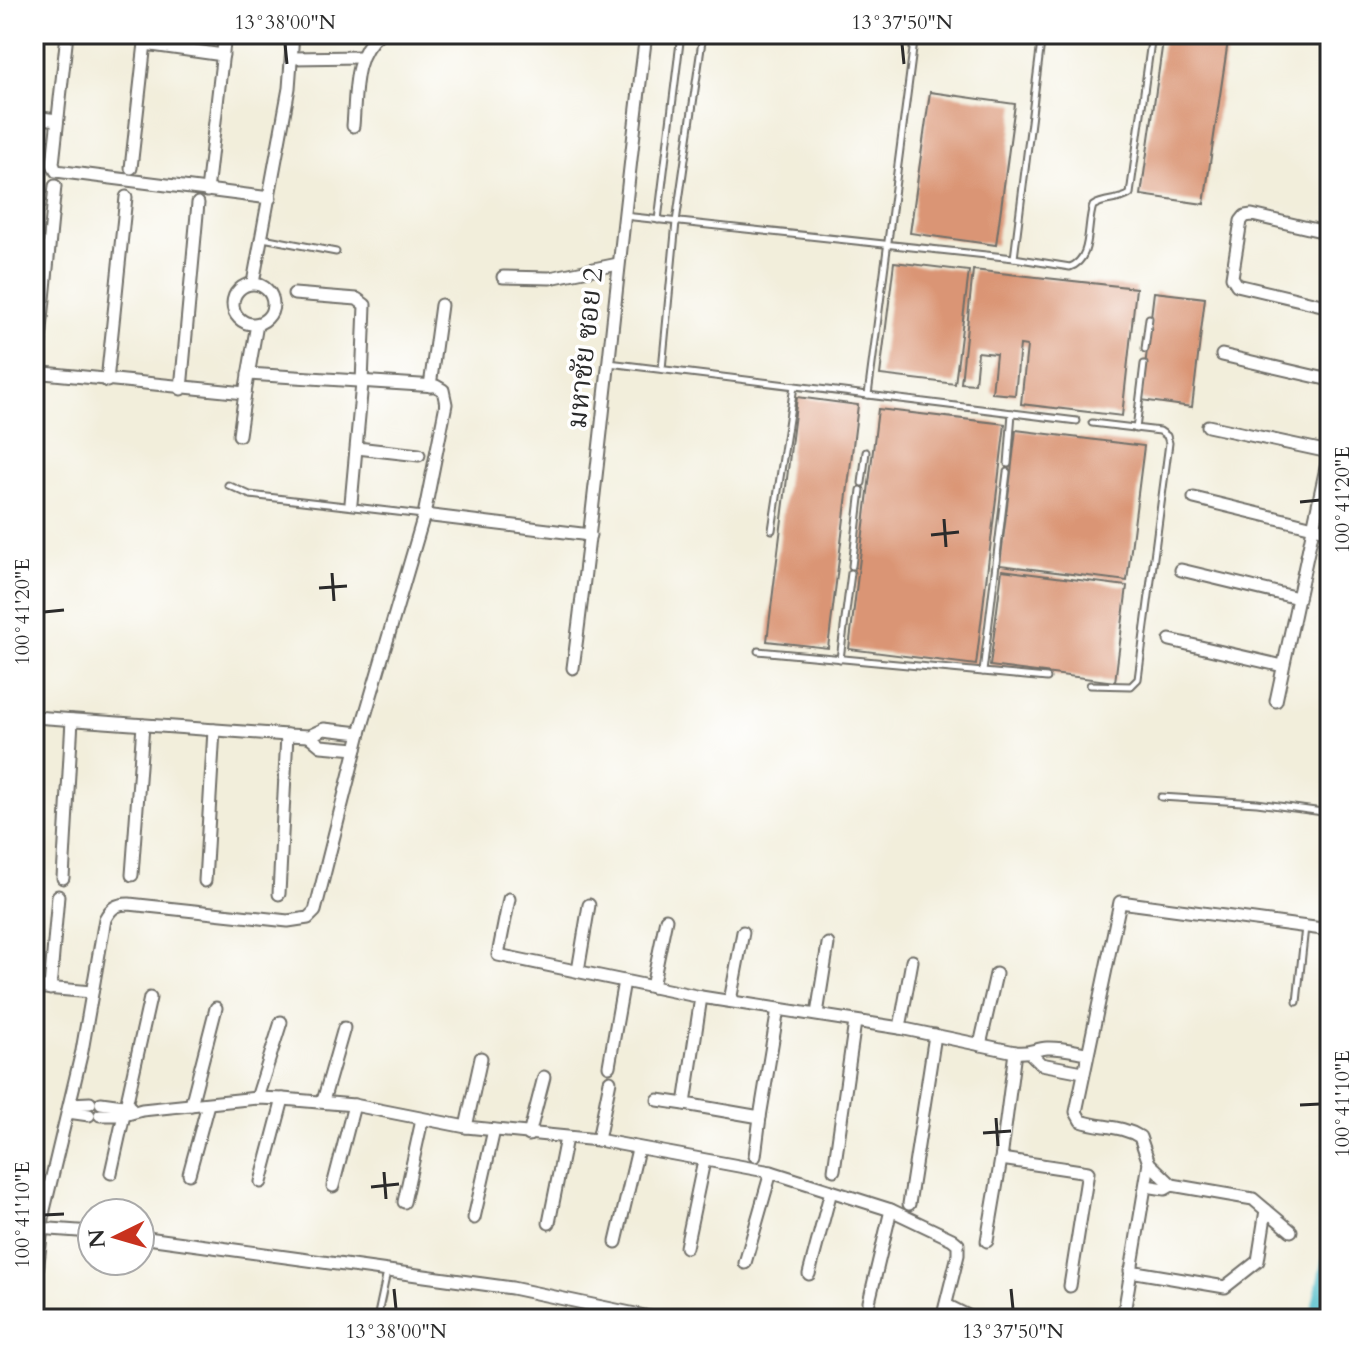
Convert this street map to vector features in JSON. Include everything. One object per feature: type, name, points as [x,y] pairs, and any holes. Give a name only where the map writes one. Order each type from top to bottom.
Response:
[{"type":"street","points":[[67,34],[53,167],[56,171],[270,198]]},
{"type":"street","points":[[207,191],[225,34]]},
{"type":"street","points":[[253,283],[270,198],[293,34]]},
{"type":"street","points":[[353,126],[361,57],[379,34]]},
{"type":"street","name":"มหาชัย ซอย 2","points":[[573,668],[646,34]]},
{"type":"street","points":[[131,168],[146,39],[223,55]]},
{"type":"street","points":[[292,58],[361,57]]},
{"type":"street","points":[[34,117],[57,120]]},
{"type":"street","points":[[34,402],[55,186]]},
{"type":"street","points":[[107,381],[126,197]]},
{"type":"street","points":[[181,389],[198,203]]},
{"type":"street","points":[[1330,233],[1245,216],[1241,221],[1232,277],[1237,285],[1330,307]]},
{"type":"street","points":[[503,277],[550,278],[618,264]]},
{"type":"street","points":[[253,283],[266,287],[273,298],[272,311],[264,322],[257,324],[243,322],[237,317],[233,302],[239,289],[253,283]]},
{"type":"street","points":[[294,294],[357,299],[365,305],[362,383],[351,503]]},
{"type":"street","points":[[430,386],[441,305]]},
{"type":"street","points":[[239,435],[257,324]]},
{"type":"street","points":[[1222,355],[1330,380]]},
{"type":"street","points":[[36,373],[245,393]]},
{"type":"street","points":[[34,1299],[38,1228],[82,1051],[105,919],[110,909],[119,904],[288,921],[308,918],[315,911],[360,733],[424,515],[446,404],[443,390],[430,386],[248,374]]},
{"type":"street","points":[[1208,426],[1330,450],[1276,701]]},
{"type":"street","points":[[357,448],[419,455]]},
{"type":"street","points":[[1194,498],[1330,531]]},
{"type":"street","points":[[424,515],[590,535]]},
{"type":"street","points":[[1181,570],[1298,598]]},
{"type":"street","points":[[1170,640],[1283,666]]},
{"type":"street","points":[[34,717],[287,735],[309,736],[324,729],[360,733]]},
{"type":"street","points":[[63,878],[72,720]]},
{"type":"street","points":[[132,875],[143,725]]},
{"type":"street","points":[[205,881],[214,730]]},
{"type":"street","points":[[279,894],[287,735]]},
{"type":"street","points":[[309,736],[321,746],[356,749]]},
{"type":"street","points":[[50,989],[58,896]]},
{"type":"street","points":[[509,899],[498,955],[701,997],[900,1028],[1015,1052],[1031,1054],[1042,1048],[1055,1048],[1087,1053]]},
{"type":"street","points":[[1123,1319],[1149,1163],[1140,1137],[1127,1129],[1081,1121],[1076,1112],[1120,902],[1330,930]]},
{"type":"street","points":[[578,971],[589,905]]},
{"type":"street","points":[[652,987],[666,919]]},
{"type":"street","points":[[730,1001],[743,932]]},
{"type":"street","points":[[817,1014],[828,944]]},
{"type":"street","points":[[900,1028],[912,961]]},
{"type":"street","points":[[980,1045],[996,974]]},
{"type":"street","points":[[609,1066],[624,981]]},
{"type":"street","points":[[34,987],[92,992]]},
{"type":"street","points":[[685,1104],[701,997]]},
{"type":"street","points":[[111,1173],[150,998]]},
{"type":"street","points":[[191,1105],[216,1008]]},
{"type":"street","points":[[755,1156],[778,1009]]},
{"type":"street","points":[[257,1098],[281,1022]]},
{"type":"street","points":[[834,1170],[855,1022]]},
{"type":"street","points":[[323,1101],[344,1028]]},
{"type":"street","points":[[909,1204],[935,1035]]},
{"type":"street","points":[[987,1241],[1015,1052]]},
{"type":"street","points":[[1031,1054],[1041,1064],[1083,1072]]},
{"type":"street","points":[[466,1127],[481,1058]]},
{"type":"street","points":[[529,1135],[544,1077]]},
{"type":"street","points":[[598,1140],[610,1081]]},
{"type":"street","points":[[69,1108],[142,1110],[257,1098],[323,1101],[466,1127],[598,1140],[771,1172],[891,1210],[958,1244],[942,1319]]},
{"type":"street","points":[[261,1182],[283,1099]]},
{"type":"street","points":[[658,1100],[760,1117]]},
{"type":"street","points":[[189,1174],[208,1104]]},
{"type":"street","points":[[333,1186],[354,1105]]},
{"type":"street","points":[[404,1202],[422,1120]]},
{"type":"street","points":[[474,1218],[494,1130]]},
{"type":"street","points":[[549,1223],[566,1138]]},
{"type":"street","points":[[616,1242],[638,1149]]},
{"type":"street","points":[[1001,1159],[1088,1172],[1070,1286]]},
{"type":"street","points":[[686,1247],[704,1161]]},
{"type":"street","points":[[1149,1163],[1172,1185],[1253,1199],[1291,1231]]},
{"type":"street","points":[[745,1263],[771,1172]]},
{"type":"street","points":[[1146,1186],[1165,1189],[1172,1185]]},
{"type":"street","points":[[809,1274],[831,1191]]},
{"type":"street","points":[[869,1302],[891,1210]]},
{"type":"street","points":[[1130,1271],[1225,1287],[1258,1261],[1266,1210]]},
{"type":"street","points":[[38,1228],[76,1231]]},
{"type":"street","points":[[156,1239],[512,1288],[659,1319]]},
{"type":"street","points":[[946,1305],[974,1319]]},
{"type":"lane","points":[[658,220],[681,34]]},
{"type":"lane","points":[[662,369],[676,222],[703,34]]},
{"type":"lane","points":[[868,395],[915,34]]},
{"type":"lane","points":[[1014,258],[1042,34]]},
{"type":"lane","points":[[623,215],[1014,258],[1070,267],[1078,264],[1084,256],[1093,206],[1101,201],[1122,200],[1130,194],[1152,34]]},
{"type":"lane","points":[[262,237],[336,252]]},
{"type":"lane","points":[[1145,349],[1149,318]]},
{"type":"lane","points":[[608,363],[1077,421]]},
{"type":"lane","points":[[1136,429],[1144,364]]},
{"type":"lane","points":[[772,530],[794,386]]},
{"type":"lane","points":[[1008,464],[1012,413]]},
{"type":"lane","points":[[1090,685],[1131,686],[1138,679],[1169,443],[1167,436],[1160,431],[1092,423]]},
{"type":"lane","points":[[840,659],[866,452]]},
{"type":"lane","points":[[983,672],[1007,472]]},
{"type":"lane","points":[[228,485],[250,495],[424,515]]},
{"type":"lane","points":[[758,651],[1047,678]]},
{"type":"lane","points":[[1161,797],[1257,803],[1330,813]]},
{"type":"lane","points":[[1297,1002],[1305,926]]},
{"type":"lane","points":[[377,1319],[387,1271]]},
{"type":"building","points":[[1164,34],[1229,34],[1204,204],[1141,195]]},
{"type":"building","points":[[930,92],[1015,104],[996,245],[910,233]]},
{"type":"building","points":[[894,262],[969,271],[955,384],[880,375]]},
{"type":"building","points":[[973,270],[1136,288],[1122,416],[1021,404],[1027,346],[1020,345],[1015,395],[992,393],[996,354],[978,352],[975,384],[961,383]]},
{"type":"building","points":[[1154,292],[1205,298],[1192,407],[1141,400]]},
{"type":"building","points":[[797,397],[858,405],[828,648],[767,641]]},
{"type":"building","points":[[878,409],[1005,424],[976,665],[849,649]]},
{"type":"building","points":[[1016,430],[1144,446],[1127,581],[1000,565]]},
{"type":"building","points":[[1002,570],[1127,586],[1115,682],[990,666]]},
{"type":"waterway","points":[[1316,1319],[1330,1255]]},
{"type":"waterway","points":[[1132,1317],[1220,1319]]}]
